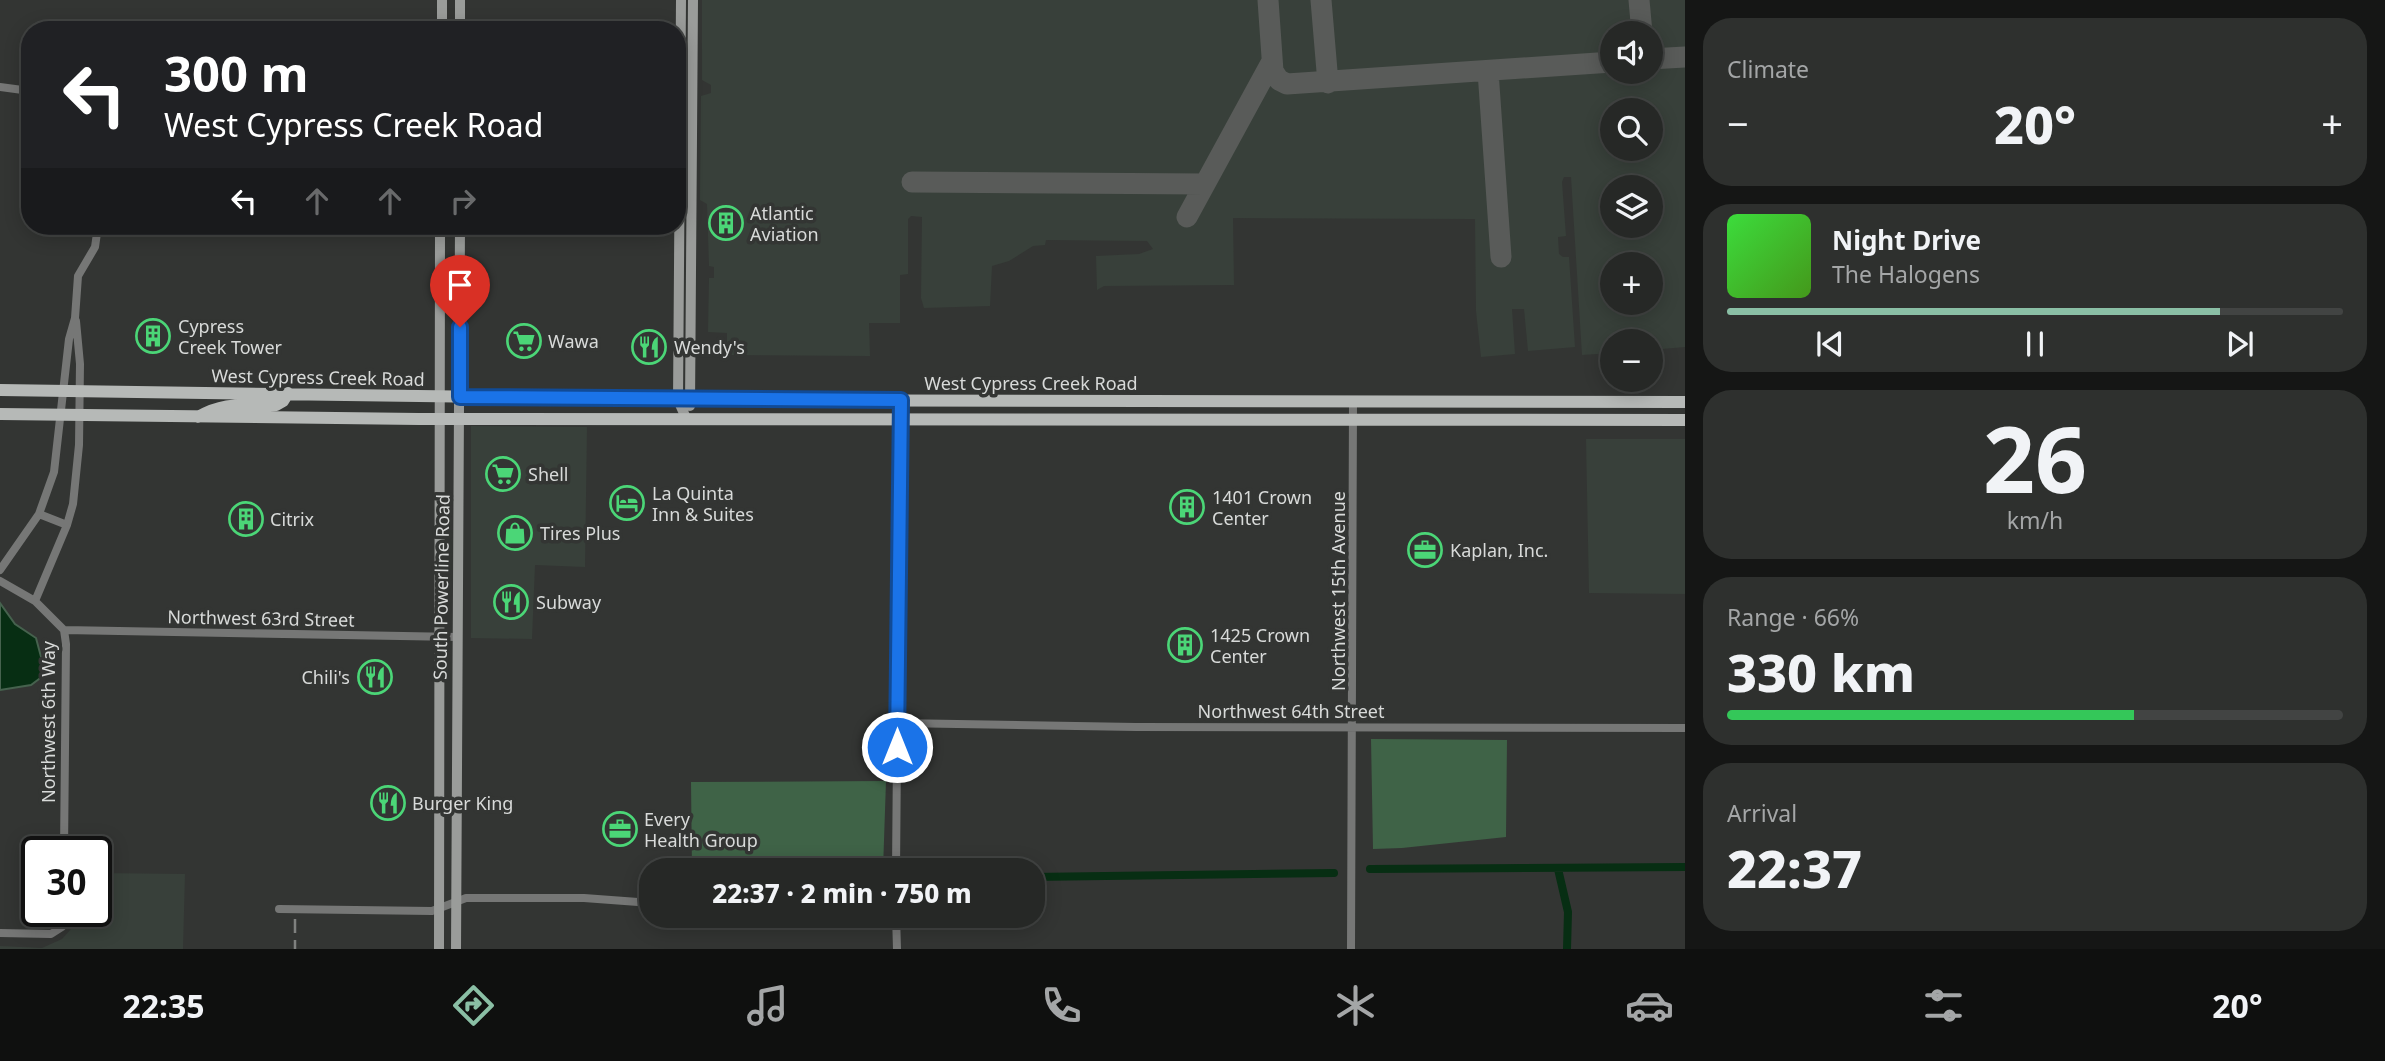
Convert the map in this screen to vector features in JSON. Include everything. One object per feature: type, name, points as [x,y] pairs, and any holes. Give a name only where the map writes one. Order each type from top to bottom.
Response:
[{"type":"main road","points":[[442,0],[442,21]]},
{"type":"main road","points":[[460,0],[460,21]]},
{"type":"main road","points":[[681,0],[681,21]]},
{"type":"main road","points":[[686,418],[692,400],[693,0]]},
{"type":"main road","points":[[686,212],[693,211]]},
{"type":"main road","name":"South Powerline Road","points":[[439,949],[440,235]]},
{"type":"main road","name":"South Powerline Road","points":[[456,949],[460,235]]},
{"type":"main road","points":[[680,235],[678,400],[686,418]]},
{"type":"main road","name":"West Cypress Creek Road","points":[[0,390],[678,400],[1685,402]]},
{"type":"main road","points":[[198,417],[224,405],[276,405],[283,401],[288,393]]},
{"type":"main road","points":[[1188,419],[1204,413],[1214,401]]},
{"type":"main road","name":"West Cypress Creek Road","points":[[0,414],[439,418],[1685,419]]},
{"type":"street","points":[[1,88],[21,90]]},
{"type":"street","points":[[0,570],[39,514],[54,472],[69,339],[75,318],[78,276],[95,247],[97,235]]},
{"type":"street","points":[[35,601],[67,525],[75,486],[79,339],[75,318]]},
{"type":"street","points":[[896,858],[901,400]]},
{"type":"street","name":"Northwest 15th Avenue","points":[[1351,949],[1353,401]]},
{"type":"street","points":[[39,514],[67,525]]},
{"type":"street","name":"Northwest 6th Way","points":[[0,580],[35,601],[64,631],[64,836]]},
{"type":"street","name":"Northwest 63rd Street","points":[[64,631],[458,637]]},
{"type":"street","name":"Northwest 64th Street","points":[[897,723],[1685,728]]},
{"type":"street","points":[[279,909],[432,911],[466,898],[584,898],[639,902]]},
{"type":"street","points":[[0,933],[51,934],[62,927]]},
{"type":"street","points":[[896,928],[897,949]]},
{"type":"shaded area","points":[[702,0],[1685,0],[1685,347],[1663,349],[1663,329],[1600,329],[1600,354],[1582,355],[1571,177],[1564,177],[1562,182],[1566,236],[1558,237],[1559,254],[1569,257],[1575,347],[1528,351],[1524,309],[1512,309],[1515,354],[1481,357],[1476,311],[1475,219],[1233,218],[1234,285],[1104,286],[1097,290],[1096,256],[1139,254],[1153,249],[1147,241],[1046,240],[1045,245],[1033,246],[1009,261],[992,266],[990,306],[924,308],[921,298],[922,217],[911,216],[908,219],[908,274],[900,275],[900,323],[869,323],[870,356],[727,355],[727,333],[708,332],[709,278],[714,278],[714,267],[709,266],[707,204],[700,200],[701,96],[711,93],[711,85],[702,80]]},
{"type":"shaded area","points":[[471,426],[587,427],[585,567],[535,565],[532,639],[471,638]]},
{"type":"shaded area","points":[[1586,439],[1685,439],[1685,594],[1589,593]]},
{"type":"shaded area","points":[[0,603],[15,624],[36,638],[44,668],[43,676],[31,685],[0,690]]},
{"type":"shaded area","points":[[1371,739],[1507,740],[1506,837],[1373,849]]},
{"type":"shaded area","points":[[886,781],[883,858],[692,858],[691,782]]},
{"type":"shaded area","points":[[112,873],[185,874],[183,949],[0,949],[0,946],[42,948],[62,939],[71,929],[112,927]]},
{"type":"waterway","points":[[1370,869],[1685,867]]},
{"type":"waterway","points":[[1558,869],[1568,912],[1567,949]]},
{"type":"waterway","points":[[1045,877],[1334,873]]},
{"type":"taxiway","points":[[1268,0],[1273,71],[1279,80],[1287,84],[1600,63]]},
{"type":"taxiway","points":[[1321,0],[1328,83]]},
{"type":"taxiway","points":[[1639,0],[1641,21]]},
{"type":"taxiway","points":[[1663,58],[1685,57]]},
{"type":"taxiway","points":[[1187,217],[1271,63]]},
{"type":"taxiway","points":[[1488,71],[1501,257]]},
{"type":"taxiway","points":[[912,182],[1205,184]]},
{"type":"railway","points":[[295,919],[295,949]]},
{"type":"place","name":"Atlantic Aviation","points":[[726,223]]},
{"type":"place","name":"Cypress Creek Tower","points":[[153,336]]},
{"type":"place","name":"Wawa","points":[[524,341]]},
{"type":"place","name":"Wendy's","points":[[649,347]]},
{"type":"place","name":"Shell","points":[[503,474]]},
{"type":"place","name":"La Quinta Inn & Suites","points":[[627,503]]},
{"type":"place","name":"1401 Crown Center","points":[[1187,507]]},
{"type":"place","name":"Citrix","points":[[246,519]]},
{"type":"place","name":"Tires Plus","points":[[515,533]]},
{"type":"place","name":"Kaplan, Inc.","points":[[1425,550]]},
{"type":"place","name":"Subway","points":[[511,602]]},
{"type":"place","name":"1425 Crown Center","points":[[1185,645]]},
{"type":"place","name":"Chili's","points":[[375,677]]},
{"type":"place","name":"Burger King","points":[[388,803]]},
{"type":"place","name":"Every Health Group","points":[[620,829]]},
{"type":"route","points":[[460,327],[460,397],[901,400],[897,747]]}]
